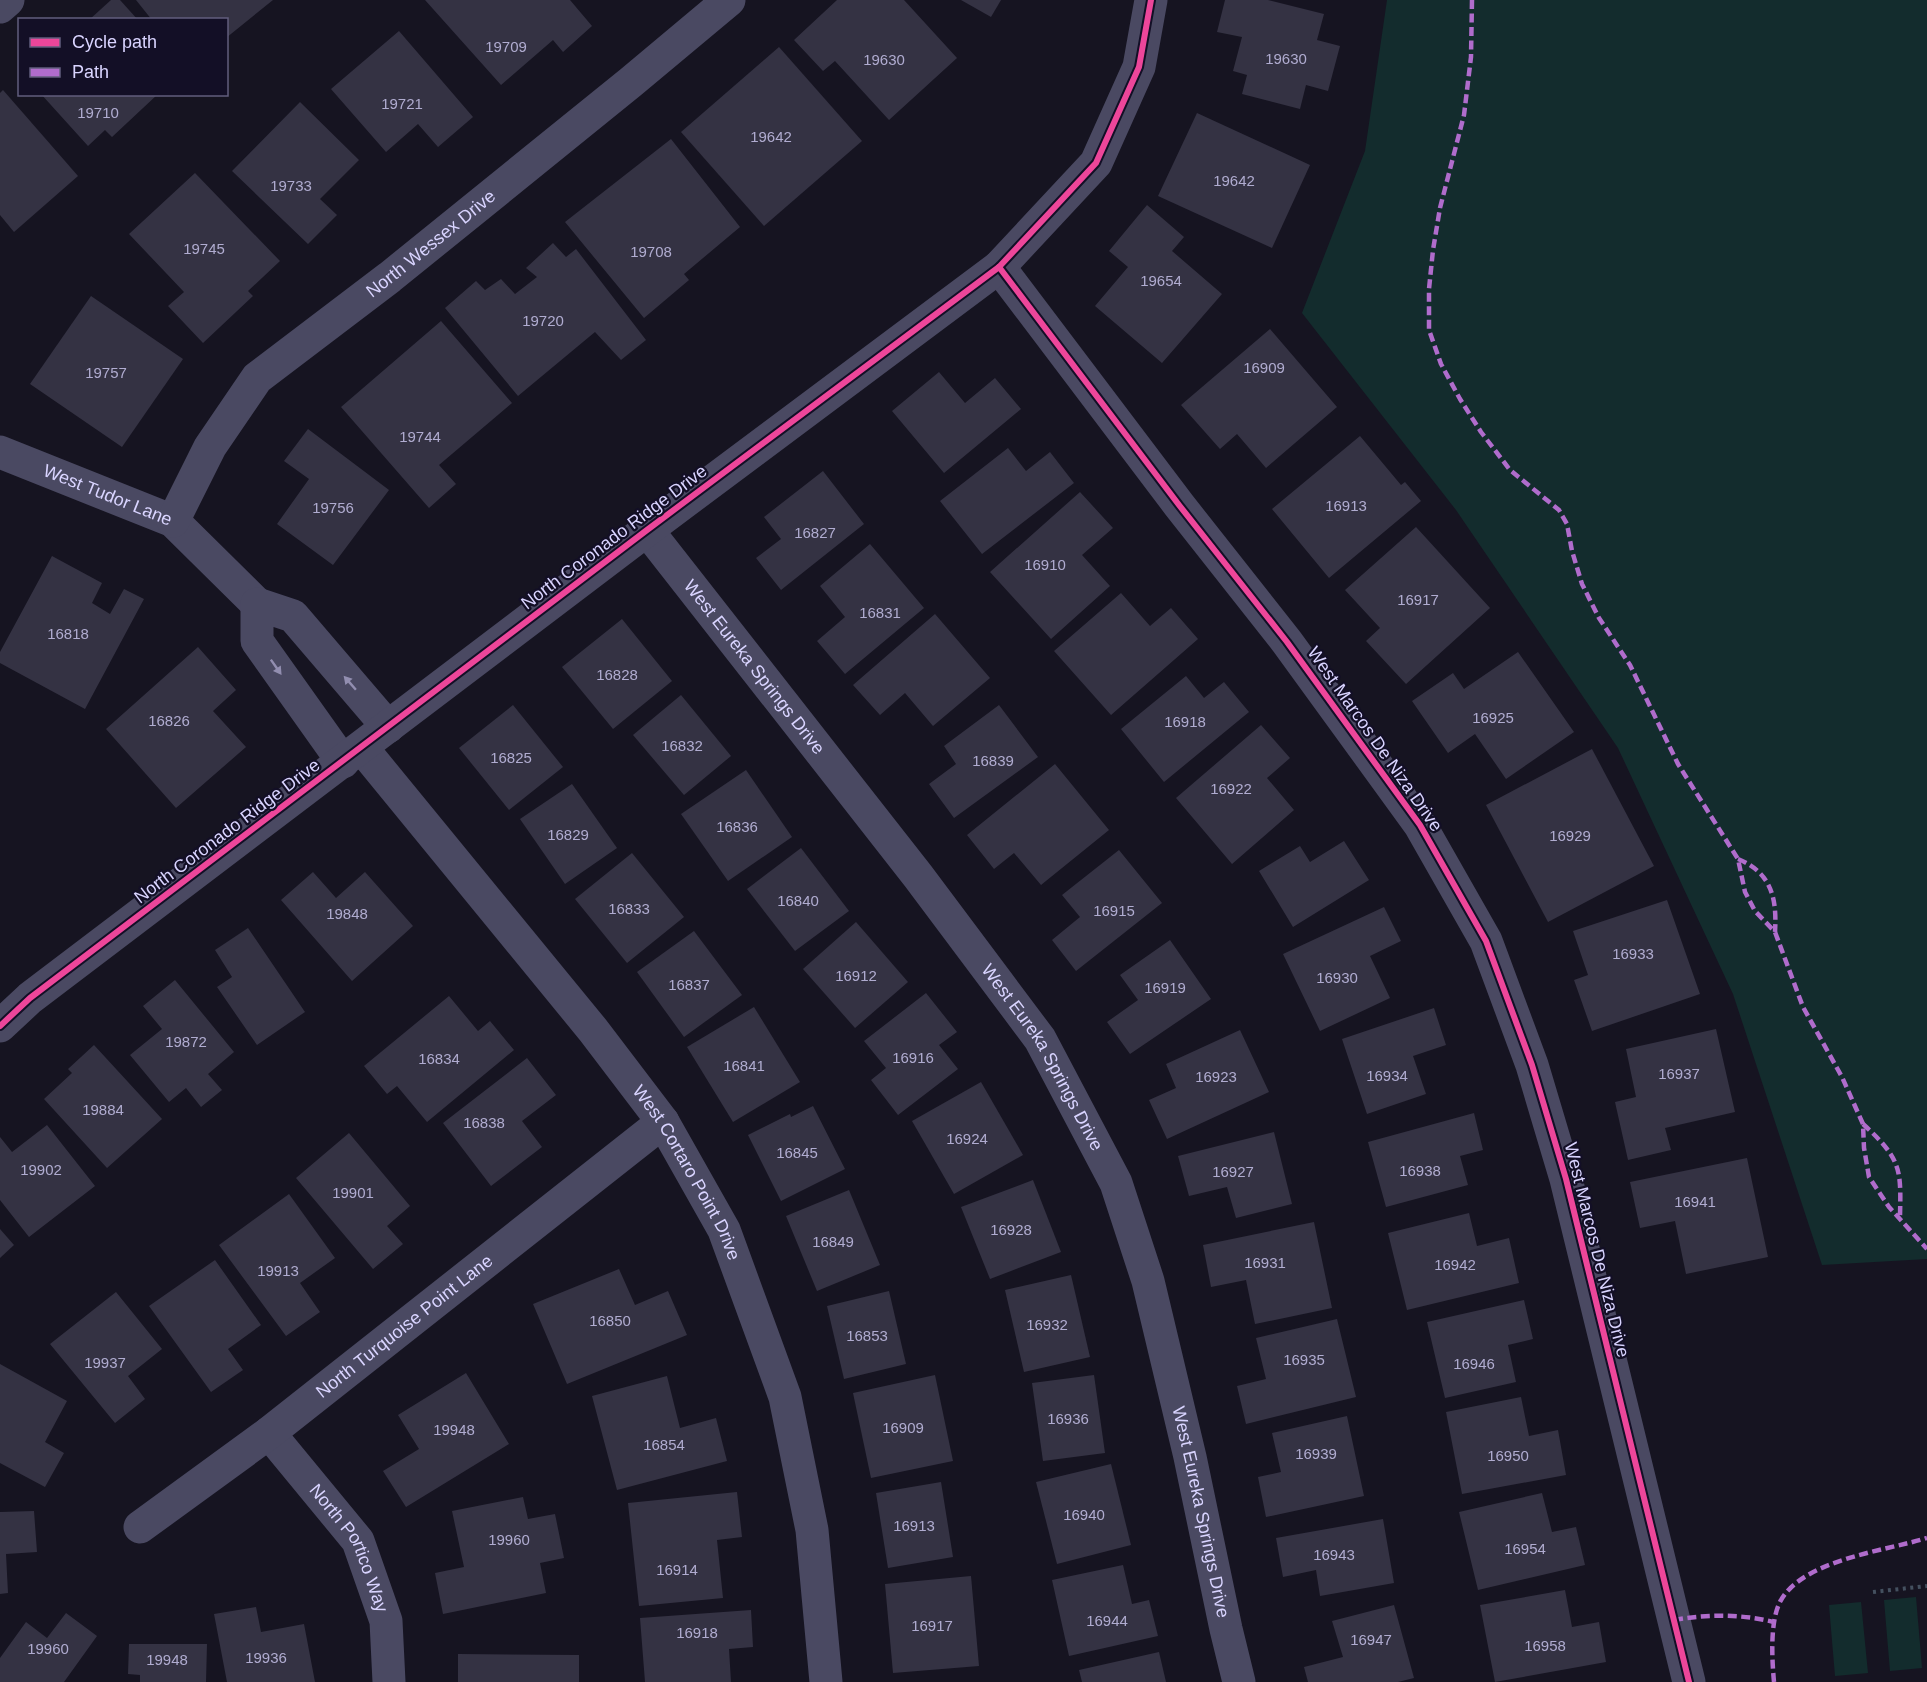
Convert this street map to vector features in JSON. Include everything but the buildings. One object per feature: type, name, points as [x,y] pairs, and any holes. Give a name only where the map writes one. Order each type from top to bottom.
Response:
[{"type":"street","points":[[0,7],[8,0]]},
{"type":"street","name":"North Wessex Drive","points":[[173,521],[210,447],[257,378],[390,277],[729,0]]},
{"type":"street","name":"North Coronado Ridge Drive","points":[[0,1026],[30,998],[647,530],[999,267],[1096,163],[1139,67],[1151,0]]},
{"type":"street","name":"West Marcos De Niza Drive","points":[[999,267],[1179,505],[1287,642],[1420,825],[1486,941],[1532,1065],[1566,1179],[1689,1682]]},
{"type":"street","name":"West Tudor Lane","points":[[0,452],[173,521],[257,604],[293,616],[388,727]]},
{"type":"street","name":"West Eureka Springs Drive","points":[[647,530],[918,876],[1040,1039],[1116,1183],[1148,1281],[1190,1457],[1239,1682]]},
{"type":"street","points":[[257,604],[257,641],[352,755]]},
{"type":"street","name":"West Cortaro Point Drive","points":[[352,755],[586,1021],[663,1122],[723,1230],[785,1397],[812,1530],[826,1682]]},
{"type":"street","name":"North Turquoise Point Lane","points":[[140,1527],[269,1433],[663,1122]]},
{"type":"street","name":"North Portico Way","points":[[269,1433],[358,1541],[386,1621],[389,1682]]},
{"type":"path","points":[[1873,1592],[1927,1586]]},
{"type":"green space","points":[[1387,0],[1927,0],[1927,1259],[1822,1265],[1733,994],[1618,748],[1456,510],[1302,313],[1365,151]]},
{"type":"green space","points":[[1916,1597],[1922,1668],[1890,1671],[1884,1600]]},
{"type":"green space","points":[[1861,1602],[1868,1673],[1835,1676],[1829,1605]]},
{"type":"marked path","points":[[1472,0],[1471,57],[1464,115],[1440,208],[1429,289],[1429,330],[1441,364],[1481,432],[1510,470],[1559,510],[1567,524],[1582,584],[1599,618],[1630,665],[1678,764],[1738,859],[1745,892],[1755,911],[1775,932],[1803,1007],[1842,1077],[1863,1124],[1869,1177],[1889,1207],[1927,1249]]},
{"type":"marked path","points":[[1738,859],[1758,872],[1770,888],[1775,909],[1775,932]]},
{"type":"marked path","points":[[1863,1124],[1887,1148],[1894,1159],[1900,1184],[1900,1218]]},
{"type":"marked path","points":[[1774,1682],[1772,1653],[1774,1622],[1779,1604],[1789,1589],[1805,1577],[1845,1559],[1927,1538]]},
{"type":"marked path","points":[[1674,1620],[1724,1616],[1749,1617],[1774,1622]]},
{"type":"cycle path","points":[[0,1026],[30,998],[647,530],[999,267],[1096,163],[1139,67],[1151,0]]},
{"type":"cycle path","points":[[999,267],[1179,505],[1287,642],[1420,825],[1486,941],[1532,1065],[1566,1179],[1689,1682]]}]
